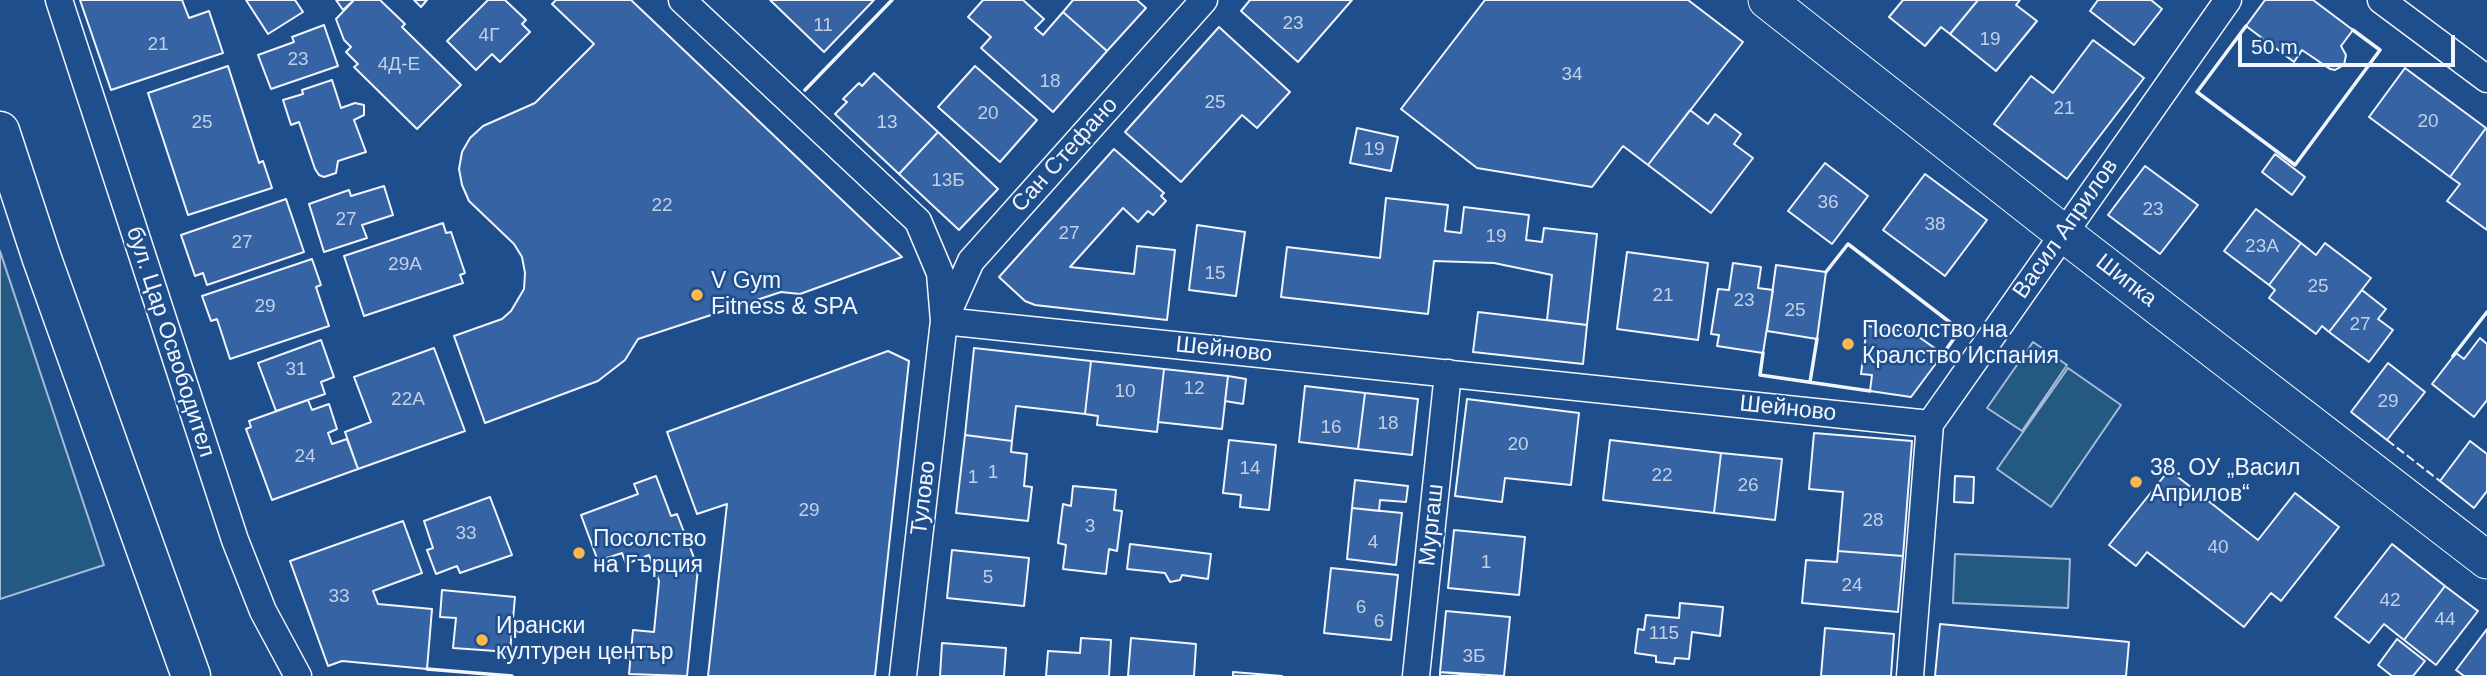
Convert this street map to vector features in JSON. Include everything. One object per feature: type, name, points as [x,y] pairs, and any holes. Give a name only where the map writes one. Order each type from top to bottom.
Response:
[{"type":"main road","points":[[0,131],[41,256],[191,676]]},
{"type":"street","name":"бул. Цар Освободител","points":[[59,0],[235,540],[263,611],[299,676]]},
{"type":"street","points":[[682,0],[918,221],[940,273],[944,321]]},
{"type":"street","name":"Сан Стефано","points":[[944,321],[971,261],[1204,0]]},
{"type":"street","name":"Шипка","points":[[1767,0],[2063,233],[2487,560]]},
{"type":"street","name":"Васил Априлов","points":[[1930,424],[2228,0]]},
{"type":"street","points":[[2381,0],[2487,79]]},
{"type":"street","name":"Шейново","points":[[944,321],[1930,424]]},
{"type":"street","name":"Тулово","points":[[903,676],[944,321]]},
{"type":"street","name":"Мургаш","points":[[1416,676],[1448,373]]},
{"type":"street","points":[[1910,676],[1930,424]]},
{"type":"shaded area","points":[[0,251],[104,565],[0,599]]},
{"type":"shaded area","points":[[2033,342],[2067,365],[2022,431],[1987,408]]},
{"type":"shaded area","points":[[2068,368],[2121,405],[2051,507],[1997,469]]},
{"type":"shaded area","points":[[1955,554],[2070,559],[2068,608],[1953,603]]},
{"type":"building","points":[[80,0],[182,0],[189,18],[209,11],[223,53],[111,90]]},
{"type":"building","points":[[246,0],[295,0],[303,12],[268,34]]},
{"type":"building","points":[[336,0],[354,0],[343,10]]},
{"type":"building","points":[[354,0],[380,0],[405,24],[402,27],[461,85],[417,129],[354,67],[358,64],[346,52],[351,47],[344,40],[336,19]]},
{"type":"building","points":[[414,0],[427,0],[421,7]]},
{"type":"building","points":[[488,0],[505,0],[526,20],[522,24],[530,32],[500,62],[492,54],[476,70],[447,41]]},
{"type":"building","points":[[556,0],[631,0],[902,257],[800,294],[781,292],[638,339],[625,360],[598,381],[485,423],[454,336],[502,319],[511,311],[524,289],[525,273],[522,257],[514,244],[469,201],[459,169],[462,152],[470,138],[483,126],[535,103],[594,44],[552,4]]},
{"type":"building","points":[[770,0],[874,0],[824,52]]},
{"type":"building","points":[[983,0],[1023,0],[1044,19],[1035,28],[1043,35],[1063,12],[1107,51],[1053,112],[981,48],[991,37],[968,17]]},
{"type":"building","points":[[1073,0],[1137,0],[1146,8],[1107,51],[1063,12]]},
{"type":"building","points":[[1250,0],[1352,0],[1298,62],[1241,11]]},
{"type":"building","points":[[1485,0],[1688,0],[1743,42],[1648,165],[1623,146],[1592,187],[1477,168],[1401,109]]},
{"type":"building","points":[[1903,0],[1978,0],[1950,34],[1941,27],[1925,46],[1889,17]]},
{"type":"building","points":[[1978,0],[2020,0],[2016,5],[2037,21],[1996,71],[1950,34]]},
{"type":"building","points":[[2098,0],[2151,0],[2162,9],[2134,45],[2090,11]]},
{"type":"building","points":[[2265,0],[2313,0],[2353,30],[2341,46],[2346,55],[2344,65],[2335,70],[2330,69],[2302,50],[2294,62],[2246,26]]},
{"type":"building","points":[[324,25],[338,66],[271,89],[258,55],[294,42],[292,37]]},
{"type":"building","points":[[1219,27],[1290,92],[1257,128],[1242,115],[1181,182],[1125,132]]},
{"type":"building","points":[[2093,40],[2144,78],[2067,179],[1994,124],[2031,76],[2053,93]]},
{"type":"building","points":[[228,66],[259,163],[263,161],[272,188],[188,215],[148,93]]},
{"type":"building","points":[[975,66],[1037,120],[1000,162],[938,107]]},
{"type":"building","points":[[2405,68],[2486,128],[2450,177],[2369,117]]},
{"type":"building","points":[[874,73],[938,132],[899,174],[835,114],[847,102],[843,99],[859,83],[862,86]]},
{"type":"building","points":[[332,80],[341,108],[355,103],[364,105],[364,115],[354,120],[366,152],[338,161],[336,173],[324,177],[315,169],[299,122],[291,125],[283,100]]},
{"type":"building","points":[[1690,110],[1708,124],[1715,114],[1741,134],[1734,144],[1753,158],[1711,213],[1648,165]]},
{"type":"building","points":[[1357,128],[1398,137],[1391,171],[1350,163]]},
{"type":"building","points":[[2486,128],[2487,230],[2447,201],[2460,184],[2450,177]]},
{"type":"building","points":[[938,132],[998,189],[959,230],[899,174]]},
{"type":"building","points":[[1114,149],[1164,193],[1161,196],[1166,201],[1153,215],[1148,211],[1138,222],[1123,208],[1070,267],[1134,274],[1137,246],[1175,250],[1167,320],[1035,305],[1025,301],[999,277]]},
{"type":"building","points":[[2275,154],[2305,177],[2292,195],[2262,172]]},
{"type":"building","points":[[1825,163],[1868,196],[1832,244],[1788,211]]},
{"type":"building","points":[[2145,166],[2198,205],[2160,254],[2108,215]]},
{"type":"building","points":[[1925,174],[1987,220],[1945,276],[1883,230]]},
{"type":"building","points":[[384,186],[393,215],[362,225],[367,238],[324,252],[309,204],[349,190],[351,196]]},
{"type":"building","points":[[1386,198],[1448,205],[1445,231],[1461,233],[1464,207],[1529,215],[1526,240],[1542,242],[1544,228],[1597,234],[1587,325],[1547,320],[1552,275],[1494,263],[1434,261],[1428,314],[1281,297],[1287,247],[1380,258]]},
{"type":"building","points":[[286,199],[304,252],[207,285],[203,273],[195,276],[181,235]]},
{"type":"building","points":[[2256,209],[2301,243],[2269,285],[2224,251]]},
{"type":"building","points":[[443,223],[446,233],[451,232],[465,273],[460,275],[463,283],[364,316],[344,256]]},
{"type":"building","points":[[1197,225],[1245,232],[1236,296],[1189,290]]},
{"type":"building","points":[[2301,243],[2316,255],[2325,243],[2371,278],[2329,332],[2322,326],[2316,334],[2269,298],[2275,290],[2269,285]]},
{"type":"building","points":[[1627,252],[1708,263],[1698,340],[1617,329]]},
{"type":"building","points":[[312,259],[321,285],[316,287],[329,326],[230,359],[217,319],[211,321],[202,296]]},
{"type":"building","points":[[1733,263],[1761,267],[1758,288],[1773,290],[1763,353],[1717,346],[1719,335],[1711,334],[1718,289],[1729,290]]},
{"type":"building","points":[[1776,265],[1826,272],[1817,339],[1767,331]]},
{"type":"building","points":[[2362,290],[2386,309],[2378,319],[2393,330],[2369,362],[2329,332]]},
{"type":"building","points":[[1478,312],[1587,325],[1583,364],[1473,352]]},
{"type":"building","points":[[1867,326],[1912,332],[1943,354],[1911,397],[1870,391],[1872,375],[1861,374]]},
{"type":"building","points":[[2480,338],[2487,344],[2487,400],[2474,417],[2432,384],[2456,353],[2464,359]]},
{"type":"building","points":[[321,340],[334,377],[321,382],[325,394],[276,411],[258,363]]},
{"type":"building","points":[[434,348],[465,431],[358,469],[345,432],[371,422],[354,377]]},
{"type":"building","points":[[974,348],[1091,361],[1085,414],[1016,406],[1012,441],[965,435]]},
{"type":"building","points":[[888,351],[909,361],[875,676],[708,676],[727,504],[697,514],[667,432]]},
{"type":"building","points":[[1091,361],[1164,369],[1157,432],[1097,425],[1098,416],[1085,414]]},
{"type":"building","points":[[2388,363],[2425,392],[2387,440],[2351,412]]},
{"type":"building","points":[[1164,369],[1228,376],[1222,429],[1158,422]]},
{"type":"building","points":[[1228,376],[1246,379],[1243,404],[1225,401]]},
{"type":"building","points":[[1305,386],[1365,393],[1358,449],[1299,442]]},
{"type":"building","points":[[1365,393],[1418,399],[1412,455],[1358,449]]},
{"type":"building","points":[[1467,399],[1579,413],[1571,485],[1505,478],[1502,502],[1455,496]]},
{"type":"building","points":[[308,400],[312,410],[329,404],[337,429],[328,433],[332,444],[347,439],[358,469],[272,500],[246,429],[251,427],[249,421]]},
{"type":"building","points":[[1814,433],[1912,441],[1903,556],[1838,551],[1843,492],[1809,489]]},
{"type":"building","points":[[965,435],[1012,441],[1011,452],[1027,454],[1024,486],[1032,487],[1028,521],[956,513]]},
{"type":"building","points":[[1229,440],[1276,445],[1269,510],[1240,507],[1241,495],[1223,493]]},
{"type":"building","points":[[1610,440],[1721,453],[1714,513],[1603,500]]},
{"type":"building","points":[[2470,441],[2487,454],[2487,491],[2474,508],[2440,481]]},
{"type":"building","points":[[1721,453],[1782,459],[1775,520],[1714,513]]},
{"type":"building","points":[[2169,470],[2258,540],[2295,493],[2339,527],[2281,601],[2271,593],[2244,627],[2147,552],[2136,566],[2109,545]]},
{"type":"building","points":[[656,476],[671,516],[677,514],[698,568],[687,676],[629,674],[633,630],[654,632],[659,581],[649,555],[626,564],[622,553],[598,561],[581,515],[638,494],[634,484]]},
{"type":"building","points":[[1955,476],[1974,477],[1973,503],[1954,502]]},
{"type":"building","points":[[1355,480],[1408,486],[1406,502],[1380,500],[1379,511],[1352,508]]},
{"type":"building","points":[[1073,486],[1116,490],[1114,510],[1122,511],[1117,551],[1109,549],[1106,574],[1063,569],[1066,545],[1058,543],[1063,504],[1071,506]]},
{"type":"building","points":[[490,497],[512,555],[460,573],[457,566],[436,574],[427,550],[433,548],[424,521]]},
{"type":"building","points":[[1352,508],[1402,513],[1396,565],[1347,559]]},
{"type":"building","points":[[403,521],[422,573],[373,591],[378,604],[432,609],[427,669],[342,661],[328,666],[290,561]]},
{"type":"building","points":[[1454,530],[1525,537],[1519,595],[1448,588]]},
{"type":"building","points":[[1130,544],[1211,554],[1208,579],[1182,575],[1180,580],[1170,582],[1165,573],[1127,569]]},
{"type":"building","points":[[2392,544],[2445,586],[2404,640],[2384,624],[2369,643],[2335,617]]},
{"type":"building","points":[[952,550],[1029,558],[1024,606],[947,598]]},
{"type":"building","points":[[1838,551],[1903,556],[1898,612],[1802,603],[1806,560],[1837,562]]},
{"type":"building","points":[[1331,568],[1398,575],[1391,640],[1324,633]]},
{"type":"building","points":[[2445,586],[2478,611],[2436,665],[2404,640]]},
{"type":"building","points":[[442,590],[515,597],[510,652],[453,648],[456,618],[440,617]]},
{"type":"building","points":[[1680,603],[1723,607],[1720,636],[1692,632],[1689,659],[1675,658],[1674,664],[1656,662],[1656,656],[1635,653],[1638,629],[1644,630],[1646,615],[1679,618]]},
{"type":"building","points":[[1446,611],[1510,617],[1504,676],[1440,672]]},
{"type":"building","points":[[1940,624],[2129,642],[2126,676],[1935,676]]},
{"type":"building","points":[[1825,628],[1894,634],[1891,676],[1821,676]]},
{"type":"building","points":[[2487,629],[2487,676],[2464,676],[2456,670]]},
{"type":"building","points":[[1081,638],[1111,640],[1109,676],[1046,676],[1048,651],[1080,653]]},
{"type":"building","points":[[1131,638],[1196,644],[1194,676],[1128,676]]},
{"type":"building","points":[[2397,639],[2425,661],[2413,676],[2392,676],[2378,665]]},
{"type":"building","points":[[942,643],[1006,648],[1004,676],[940,676]]},
{"type":"building","points":[[1233,672],[1282,676],[1233,676]]},
{"type":"building","points":[[1440,672],[1480,676],[1440,676]]},
{"type":"fence","points":[[2387,440],[2440,481]]},
{"type":"wall","points":[[805,90],[892,0]]},
{"type":"wall","points":[[2246,26],[2197,92],[2295,165],[2380,50],[2353,30]]},
{"type":"wall","points":[[1826,272],[1848,244],[1960,330],[1943,354]]},
{"type":"wall","points":[[2453,356],[2487,312]]},
{"type":"wall","points":[[1810,382],[1817,339]]},
{"type":"wall","points":[[1763,353],[1760,375],[1870,391]]},
{"type":"wall","points":[[427,669],[512,676]]},
{"type":"place","name":"V Gym Fitness & SPA","points":[[697,295]]},
{"type":"place","name":"Посолство на Кралство Испания","points":[[1848,344]]},
{"type":"place","name":"38. ОУ „Васил Априлов“","points":[[2136,482]]},
{"type":"place","name":"Посолство на Гърция","points":[[579,553]]},
{"type":"place","name":"Ирански културен център","points":[[482,640]]}]
